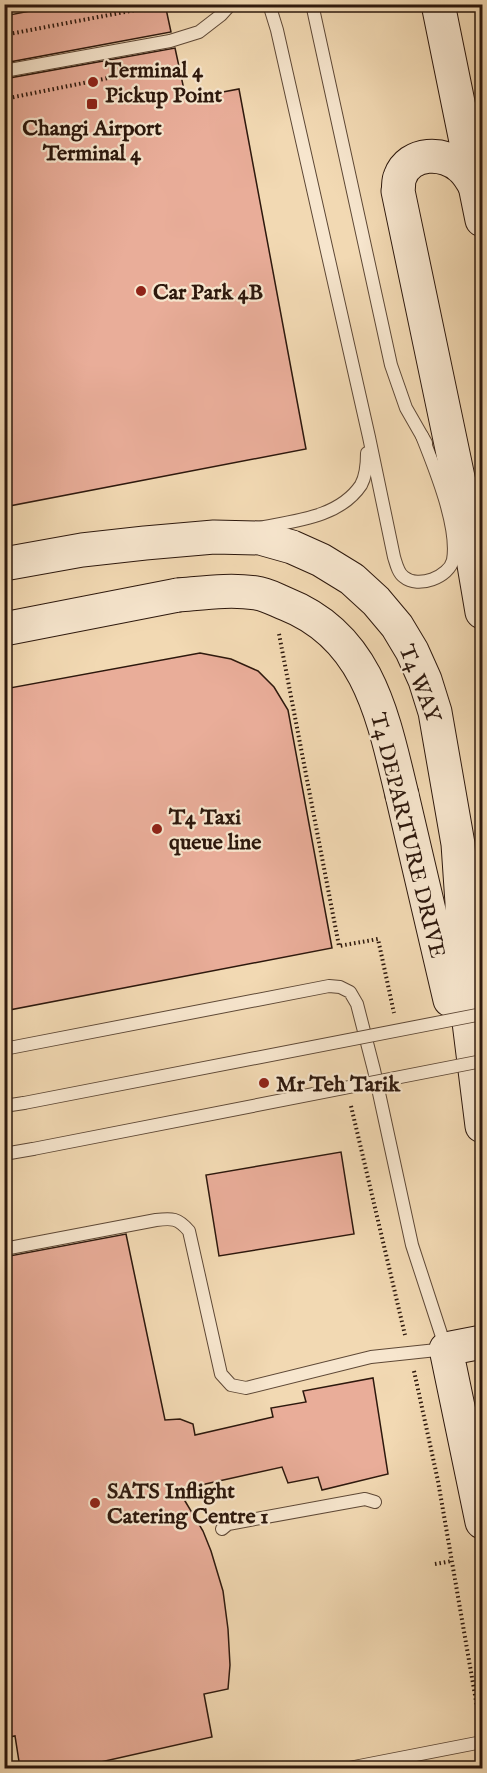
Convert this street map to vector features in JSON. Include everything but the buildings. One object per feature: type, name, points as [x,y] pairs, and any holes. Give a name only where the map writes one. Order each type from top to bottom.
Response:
[{"type":"main road","points":[[438,4],[480,205]]},
{"type":"main road","points":[[480,205],[469,176],[461,166],[441,155],[416,159],[405,168],[399,178],[398,191],[464,506],[483,612]]},
{"type":"main road","name":"T4 WAY","points":[[4,564],[82,550],[214,537],[260,538],[292,547],[321,560],[352,579],[376,601],[397,626],[412,651],[435,712],[456,833],[462,903],[462,966],[479,1039],[483,1126]]},
{"type":"main road","name":"T4 DEPARTURE DRIVE","points":[[4,628],[178,595],[234,591],[258,593],[300,609],[319,622],[343,644],[360,666],[387,732],[483,1136]]},
{"type":"main road","points":[[479,1039],[483,866]]},
{"type":"main road","points":[[483,1342],[446,1349],[483,1522]]},
{"type":"lane","points":[[4,72],[170,42],[199,32],[231,4]]},
{"type":"lane","points":[[269,4],[277,30],[398,568],[404,577],[414,582],[436,579],[447,571],[452,562],[454,546],[438,475],[422,436]]},
{"type":"lane","points":[[312,4],[391,364],[405,408],[464,506]]},
{"type":"lane","points":[[214,537],[312,517],[332,509],[350,497],[362,484],[369,437]]},
{"type":"lane","points":[[4,1049],[329,986],[340,987],[350,992],[357,1004],[375,1070],[412,1245],[446,1349],[371,1357],[246,1388],[231,1385],[221,1374],[189,1231],[181,1221],[156,1220],[4,1249]]},
{"type":"lane","points":[[4,1106],[479,1039]]},
{"type":"lane","points":[[4,1154],[33,1149],[479,1039]]},
{"type":"lane","points":[[222,1528],[228,1524],[365,1499],[375,1502]]},
{"type":"lane","points":[[349,1768],[483,1742]]},
{"type":"path","points":[[4,35],[151,7]]},
{"type":"path","points":[[4,99],[164,67]]},
{"type":"path","points":[[435,1564],[452,1561]]},
{"type":"place","name":"Terminal 4 Pickup Point","points":[[93,82]]},
{"type":"place","name":"Changi Airport Terminal 4","points":[[92,104]]},
{"type":"place","name":"Car Park 4B","points":[[141,291]]},
{"type":"place","name":"T4 Taxi queue line","points":[[157,829]]},
{"type":"place","name":"Mr Teh Tarik","points":[[264,1083]]},
{"type":"place","name":"SATS Inflight Catering Centre 1","points":[[95,1503]]}]
